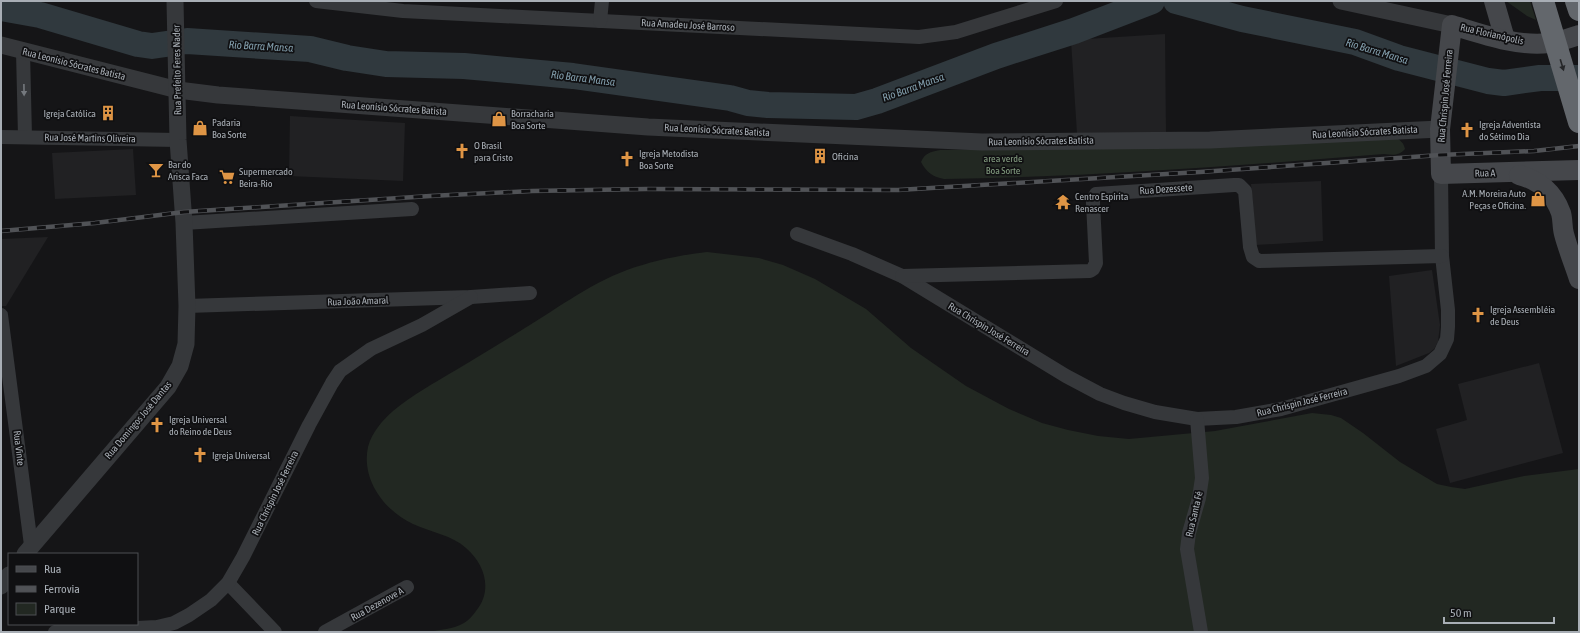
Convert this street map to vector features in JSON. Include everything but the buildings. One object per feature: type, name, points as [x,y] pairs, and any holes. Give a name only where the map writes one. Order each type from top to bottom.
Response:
[{"type":"highway","points":[[1543,1],[1579,122]]},
{"type":"highway","points":[[1576,1],[1579,10]]},
{"type":"main road","points":[[1494,1],[1505,39]]},
{"type":"main road","name":"Rua Florianópolis","points":[[1452,25],[1505,39],[1531,43],[1550,44],[1579,35]]},
{"type":"main road","name":"Rua Chrispin José Ferreira","points":[[1440,174],[1440,129],[1452,25]]},
{"type":"main road","points":[[1562,223],[1559,195],[1560,188],[1567,178],[1579,171]]},
{"type":"main road","name":"Rua A","points":[[1440,174],[1579,171]]},
{"type":"main road","points":[[1496,173],[1518,175],[1538,182],[1553,197],[1579,279]]},
{"type":"street","name":"Rua Prefeito Feres Nader","points":[[175,1],[178,140]]},
{"type":"street","name":"Rua Amadeu José Barroso","points":[[316,1],[403,11],[919,37],[956,32],[1056,1]]},
{"type":"street","points":[[600,21],[602,1]]},
{"type":"street","points":[[1341,1],[1452,25]]},
{"type":"street","name":"Rua Leonísio Sócrates Batista","points":[[1,45],[178,90],[218,95],[648,127],[982,142],[1210,140],[1440,129]]},
{"type":"street","points":[[23,51],[25,136]]},
{"type":"street","name":"Rua José Martins Oliveira","points":[[1,137],[25,136],[178,140]]},
{"type":"street","name":"Rua Domingos José Dantas","points":[[28,550],[168,387],[180,366],[186,344],[187,306],[184,222],[178,140]]},
{"type":"street","name":"Rua Chrispin José Ferreira","points":[[797,234],[852,254],[902,276],[1066,376],[1100,394],[1124,404],[1155,412],[1197,419],[1236,417],[1280,409],[1399,376],[1426,366],[1440,354],[1447,339],[1448,310],[1442,256],[1440,174]]},
{"type":"street","name":"Rua Dezessete","points":[[902,276],[1090,271],[1096,263],[1093,203],[1096,194],[1234,185],[1239,185],[1245,191],[1250,248],[1253,257],[1259,261],[1442,256]]},
{"type":"street","points":[[184,222],[412,209]]},
{"type":"street","points":[[938,298],[944,275]]},
{"type":"street","name":"Rua João Amaral","points":[[187,306],[471,297],[530,293]]},
{"type":"street","name":"Rua Chrispin José Ferreira","points":[[55,632],[74,627],[104,625],[137,628],[157,627],[174,623],[211,600],[228,583],[309,425],[332,382],[340,371],[371,349],[422,325],[471,297]]},
{"type":"street","name":"Rua Vinte","points":[[1,315],[28,550]]},
{"type":"street","name":"Rua Santa Fé","points":[[1197,419],[1202,478],[1199,498],[1189,533],[1187,549],[1201,632]]},
{"type":"street","points":[[1,586],[8,576]]},
{"type":"street","points":[[228,583],[275,632]]},
{"type":"street","name":"Rua Dezenove A","points":[[325,632],[407,587]]},
{"type":"shaded area","points":[[1165,34],[1166,133],[1077,134],[1071,40]]},
{"type":"shaded area","points":[[290,116],[405,123],[403,181],[289,176]]},
{"type":"shaded area","points":[[133,149],[136,195],[55,199],[52,153]]},
{"type":"shaded area","points":[[1321,181],[1323,241],[1256,245],[1251,184]]},
{"type":"shaded area","points":[[48,237],[6,306],[1,306],[1,239]]},
{"type":"shaded area","points":[[1432,270],[1440,325],[1438,342],[1434,349],[1429,353],[1396,366],[1389,276]]},
{"type":"shaded area","points":[[1539,363],[1563,453],[1450,483],[1436,429],[1467,420],[1458,384]]},
{"type":"green space","points":[[1506,1],[1530,1],[1536,20],[1527,16]]},
{"type":"green space","name":"area verde Boa Sorte","points":[[1395,137],[1402,142],[1405,149],[1400,153],[1390,155],[1384,154],[1219,167],[1054,176],[944,179],[930,174],[921,162],[928,153],[940,150],[1231,145]]},
{"type":"green space","points":[[707,252],[759,258],[783,265],[815,279],[866,309],[911,348],[966,386],[1009,409],[1042,423],[1068,430],[1098,436],[1129,439],[1215,431],[1312,413],[1331,415],[1341,418],[1400,462],[1437,484],[1451,487],[1465,489],[1524,476],[1579,469],[1579,632],[428,632],[456,627],[469,619],[475,613],[484,595],[484,578],[478,562],[473,554],[466,548],[454,540],[413,524],[403,518],[393,511],[377,493],[368,471],[367,459],[368,447],[372,436],[378,427],[393,411],[415,394],[598,283],[627,270],[656,261]]},
{"type":"waterway","name":"Rio Barra Mansa","points":[[1,8],[40,15],[138,44],[152,46],[187,41],[310,49],[347,58],[386,64],[464,66],[573,76],[730,98],[748,103],[768,105],[856,107],[877,101],[996,56],[1074,31],[1152,1]]},
{"type":"waterway","name":"Rio Barra Mansa","points":[[1176,1],[1242,19],[1355,42],[1399,58],[1488,81],[1504,83],[1540,78],[1579,78]]},
{"type":"railway","points":[[1,231],[95,223],[184,212],[430,196],[532,191],[647,189],[898,190],[1200,172],[1440,155],[1534,151],[1579,146]]},
{"type":"place","name":"Igreja Católica","points":[[108,113]]},
{"type":"place","name":"Borracharia Boa Sorte","points":[[499,119]]},
{"type":"place","name":"Padaria Boa Sorte","points":[[200,128]]},
{"type":"place","name":"Igreja Adventista do Sétimo Dia","points":[[1467,130]]},
{"type":"place","name":"O Brasil para Cristo","points":[[462,151]]},
{"type":"place","name":"Oficina","points":[[820,156]]},
{"type":"place","name":"Igreja Metodista Boa Sorte","points":[[627,159]]},
{"type":"place","name":"Bar do Arisca Faca","points":[[156,170]]},
{"type":"place","name":"Supermercado Beira-Rio","points":[[227,177]]},
{"type":"place","name":"A.M. Moreira Auto Peças e Oficina.","points":[[1538,199]]},
{"type":"place","name":"Centro Espírita Renascer","points":[[1063,202]]},
{"type":"place","name":"Igreja Assembléia de Deus","points":[[1478,315]]},
{"type":"place","name":"Igreja Universal do Reino de Deus","points":[[157,425]]},
{"type":"place","name":"Igreja Universal","points":[[200,455]]}]
